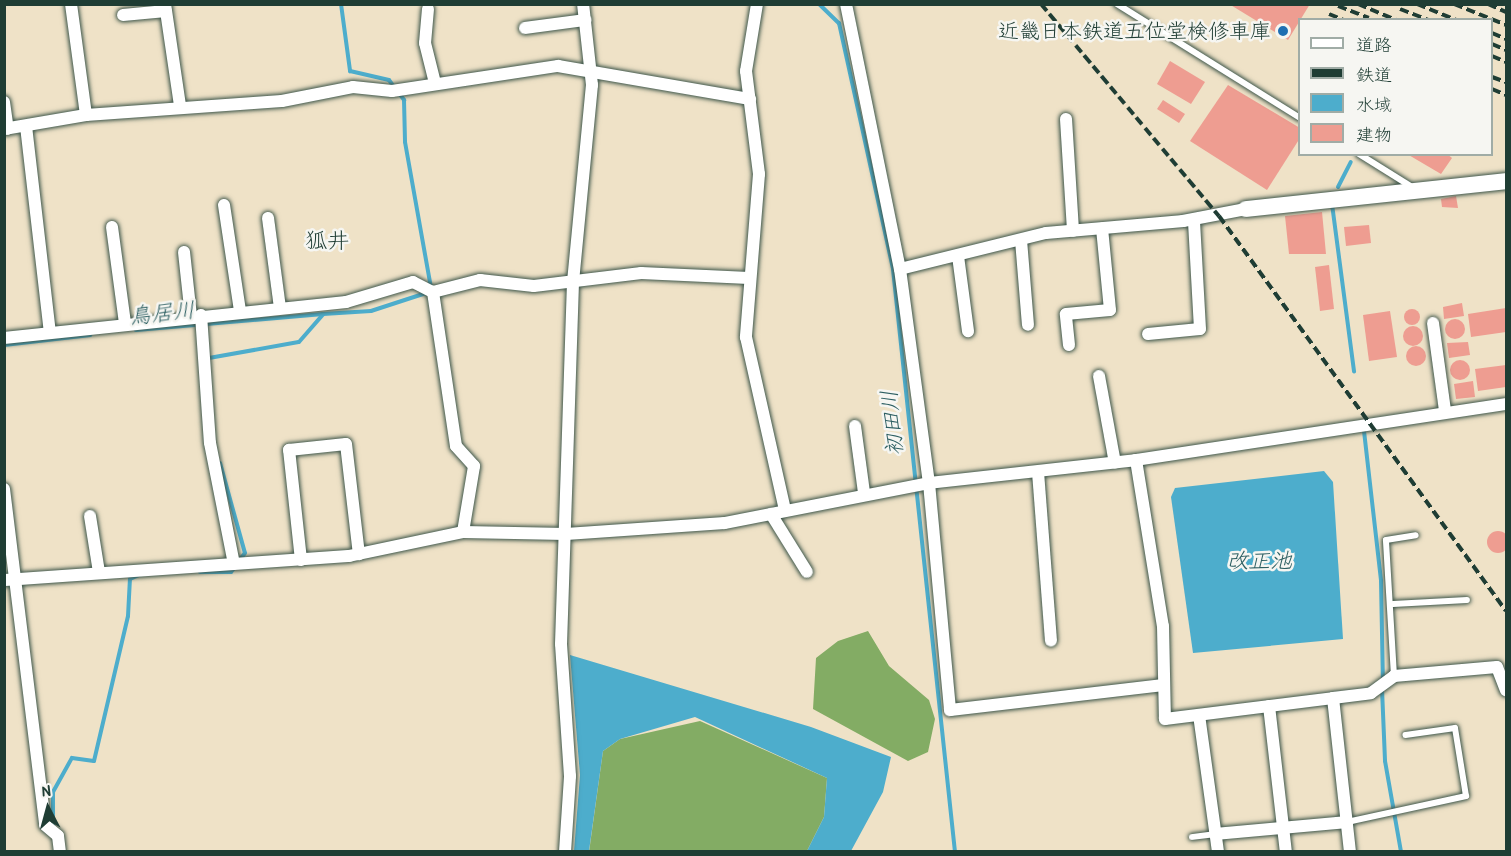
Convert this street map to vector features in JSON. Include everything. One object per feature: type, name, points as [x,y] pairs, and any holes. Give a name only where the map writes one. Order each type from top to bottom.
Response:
[{"type":"street","points":[[71,4],[86,115]]},
{"type":"street","points":[[565,852],[571,799],[561,644],[573,282],[592,71],[583,4]]},
{"type":"street","points":[[757,4],[747,53],[759,174],[746,337],[785,510]]},
{"type":"street","points":[[846,4],[900,269],[929,483],[950,710],[1162,685]]},
{"type":"street","points":[[123,15],[166,8],[180,106]]},
{"type":"street","points":[[428,9],[425,43],[435,83]]},
{"type":"street","points":[[525,28],[585,20]]},
{"type":"street","points":[[4,102],[6,129],[86,115],[180,106],[282,101],[353,87],[392,91],[558,66],[750,99]]},
{"type":"street","points":[[1066,119],[1073,231]]},
{"type":"street","points":[[26,126],[50,333]]},
{"type":"street","points":[[900,269],[1021,240],[1073,231],[1194,220],[1246,209],[1506,181]]},
{"type":"street","points":[[224,205],[240,311]]},
{"type":"street","points":[[268,218],[280,308]]},
{"type":"street","points":[[1148,334],[1200,329],[1194,220]]},
{"type":"street","points":[[112,227],[125,323]]},
{"type":"street","points":[[1069,345],[1066,314],[1110,310],[1102,228]]},
{"type":"street","points":[[1021,240],[1028,326]]},
{"type":"street","points":[[184,252],[196,315],[202,330],[210,442],[239,563]]},
{"type":"street","points":[[958,256],[968,331]]},
{"type":"street","points":[[4,338],[196,315],[369,299],[413,282],[433,292],[480,280],[525,286],[641,273],[749,278]]},
{"type":"street","points":[[433,292],[456,446],[474,466],[463,532]]},
{"type":"street","points":[[1433,323],[1445,411]]},
{"type":"street","points":[[1099,376],[1115,463]]},
{"type":"street","points":[[4,580],[302,560],[359,554],[463,532],[566,534],[706,525],[929,483],[1115,463],[1445,411],[1506,404]]},
{"type":"street","points":[[855,426],[864,494]]},
{"type":"street","points":[[302,560],[289,450],[346,444],[359,554]]},
{"type":"street","points":[[1136,460],[1163,626],[1162,685],[1165,719],[1371,693],[1391,681],[1497,667],[1506,690]]},
{"type":"street","points":[[1038,472],[1051,640]]},
{"type":"street","points":[[4,489],[18,579],[45,825],[58,836],[60,852]]},
{"type":"street","points":[[771,514],[807,572]]},
{"type":"street","points":[[90,516],[99,572]]},
{"type":"street","points":[[1333,698],[1350,852]]},
{"type":"street","points":[[1269,706],[1286,852]]},
{"type":"street","points":[[1199,715],[1218,852]]},
{"type":"street","points":[[1215,834],[1347,822]]},
{"type":"lane","points":[[1117,4],[1298,117]]},
{"type":"lane","points":[[1362,156],[1418,191]]},
{"type":"lane","points":[[1391,681],[1393,604],[1386,540],[1416,536]]},
{"type":"lane","points":[[1393,604],[1467,600]]},
{"type":"lane","points":[[1347,822],[1466,796],[1455,728],[1405,735]]},
{"type":"lane","points":[[1192,837],[1215,834]]},
{"type":"green space","points":[[868,631],[889,666],[929,700],[935,719],[928,752],[908,761],[813,709],[816,658],[838,641]]},
{"type":"green space","points":[[700,721],[827,778],[824,817],[807,851],[589,852],[603,751],[620,739]]},
{"type":"water","name":"改正池","points":[[1324,471],[1333,482],[1343,639],[1193,653],[1171,497],[1175,488]]},
{"type":"water","points":[[570,655],[811,727],[891,757],[883,792],[851,851],[807,851],[824,817],[827,778],[695,717],[620,739],[603,751],[589,851],[574,851],[580,775]]},
{"type":"building","name":"近畿日本鉄道五位堂検修車庫","points":[[1229,4],[1310,4],[1301,18],[1298,18],[1298,24],[1288,40]]},
{"type":"building","points":[[1170,61],[1205,82],[1191,104],[1157,84]]},
{"type":"building","points":[[1228,85],[1298,127],[1298,141],[1267,190],[1190,141]]},
{"type":"building","points":[[1163,100],[1185,114],[1179,123],[1157,109]]},
{"type":"building","points":[[1410,156],[1450,156],[1452,158],[1441,174]]},
{"type":"building","points":[[1456,196],[1458,208],[1442,207],[1441,199]]},
{"type":"building","points":[[1322,212],[1326,254],[1289,254],[1285,216]]},
{"type":"building","points":[[1369,225],[1371,243],[1346,246],[1344,227]]},
{"type":"building","points":[[1329,265],[1334,309],[1320,311],[1315,267]]},
{"type":"building","points":[[1462,303],[1464,316],[1444,319],[1443,307]]},
{"type":"building","points":[[1506,308],[1506,332],[1471,337],[1468,314]]},
{"type":"building","points":[[1409,309],[1415,309],[1420,317],[1418,323],[1409,325],[1404,320],[1404,314]]},
{"type":"building","points":[[1390,311],[1397,357],[1369,361],[1363,315]]},
{"type":"building","points":[[1455,319],[1462,322],[1465,329],[1462,336],[1455,339],[1448,336],[1445,329],[1448,322]]},
{"type":"building","points":[[1413,326],[1420,329],[1423,336],[1420,343],[1413,346],[1406,343],[1403,336],[1406,329]]},
{"type":"building","points":[[1468,342],[1470,355],[1449,358],[1447,343]]},
{"type":"building","points":[[1416,346],[1423,349],[1426,356],[1423,363],[1416,366],[1409,363],[1406,356],[1409,349]]},
{"type":"building","points":[[1460,360],[1467,363],[1470,370],[1467,377],[1460,380],[1453,377],[1450,370],[1453,363]]},
{"type":"building","points":[[1506,365],[1506,387],[1478,391],[1475,369]]},
{"type":"building","points":[[1473,381],[1475,397],[1456,399],[1454,384]]},
{"type":"building","points":[[1498,531],[1506,534],[1509,542],[1506,550],[1498,553],[1490,550],[1487,542],[1490,534]]},
{"type":"waterway","name":"鳥居川","points":[[341,4],[350,71],[389,80],[394,87]]},
{"type":"waterway","name":"初田川","points":[[819,4],[839,23],[893,269],[955,852]]},
{"type":"waterway","name":"鳥居川","points":[[399,93],[404,100],[405,142],[431,288]]},
{"type":"waterway","points":[[1338,187],[1351,162]]},
{"type":"waterway","points":[[1332,204],[1354,372]]},
{"type":"waterway","points":[[209,358],[299,342],[323,314],[371,311],[426,293]]},
{"type":"waterway","name":"鳥居川","points":[[136,330],[323,314]]},
{"type":"waterway","name":"鳥居川","points":[[4,345],[90,335]]},
{"type":"waterway","points":[[1364,431],[1381,581],[1383,682]]},
{"type":"waterway","points":[[220,463],[245,553],[239,561]]},
{"type":"waterway","points":[[200,572],[231,572],[235,567]]},
{"type":"waterway","points":[[53,827],[53,792],[72,758],[94,761],[128,616],[130,579],[139,575]]},
{"type":"waterway","points":[[1382,689],[1385,761],[1401,852]]},
{"type":"railway","points":[[1041,4],[1219,216],[1506,611]]},
{"type":"railway","points":[[1358,4],[1391,18]]},
{"type":"railway","points":[[1417,4],[1451,18]]},
{"type":"railway","points":[[1454,4],[1489,18]]},
{"type":"railway","points":[[1488,4],[1506,12]]},
{"type":"railway","points":[[1338,6],[1369,18]]},
{"type":"railway","points":[[1400,9],[1423,18]]},
{"type":"railway","points":[[1329,14],[1339,18]]},
{"type":"railway","points":[[1493,20],[1506,25]]},
{"type":"railway","points":[[1493,33],[1506,39]]},
{"type":"railway","points":[[1493,44],[1506,50]]},
{"type":"railway","points":[[1493,56],[1506,62]]},
{"type":"railway","points":[[1493,77],[1506,82]]},
{"type":"railway","points":[[1493,89],[1506,95]]},
{"type":"place","name":"近畿日本鉄道五位堂検修車庫","points":[[1283,31]]},
{"type":"district","name":"狐井","points":[[327,241]]}]
